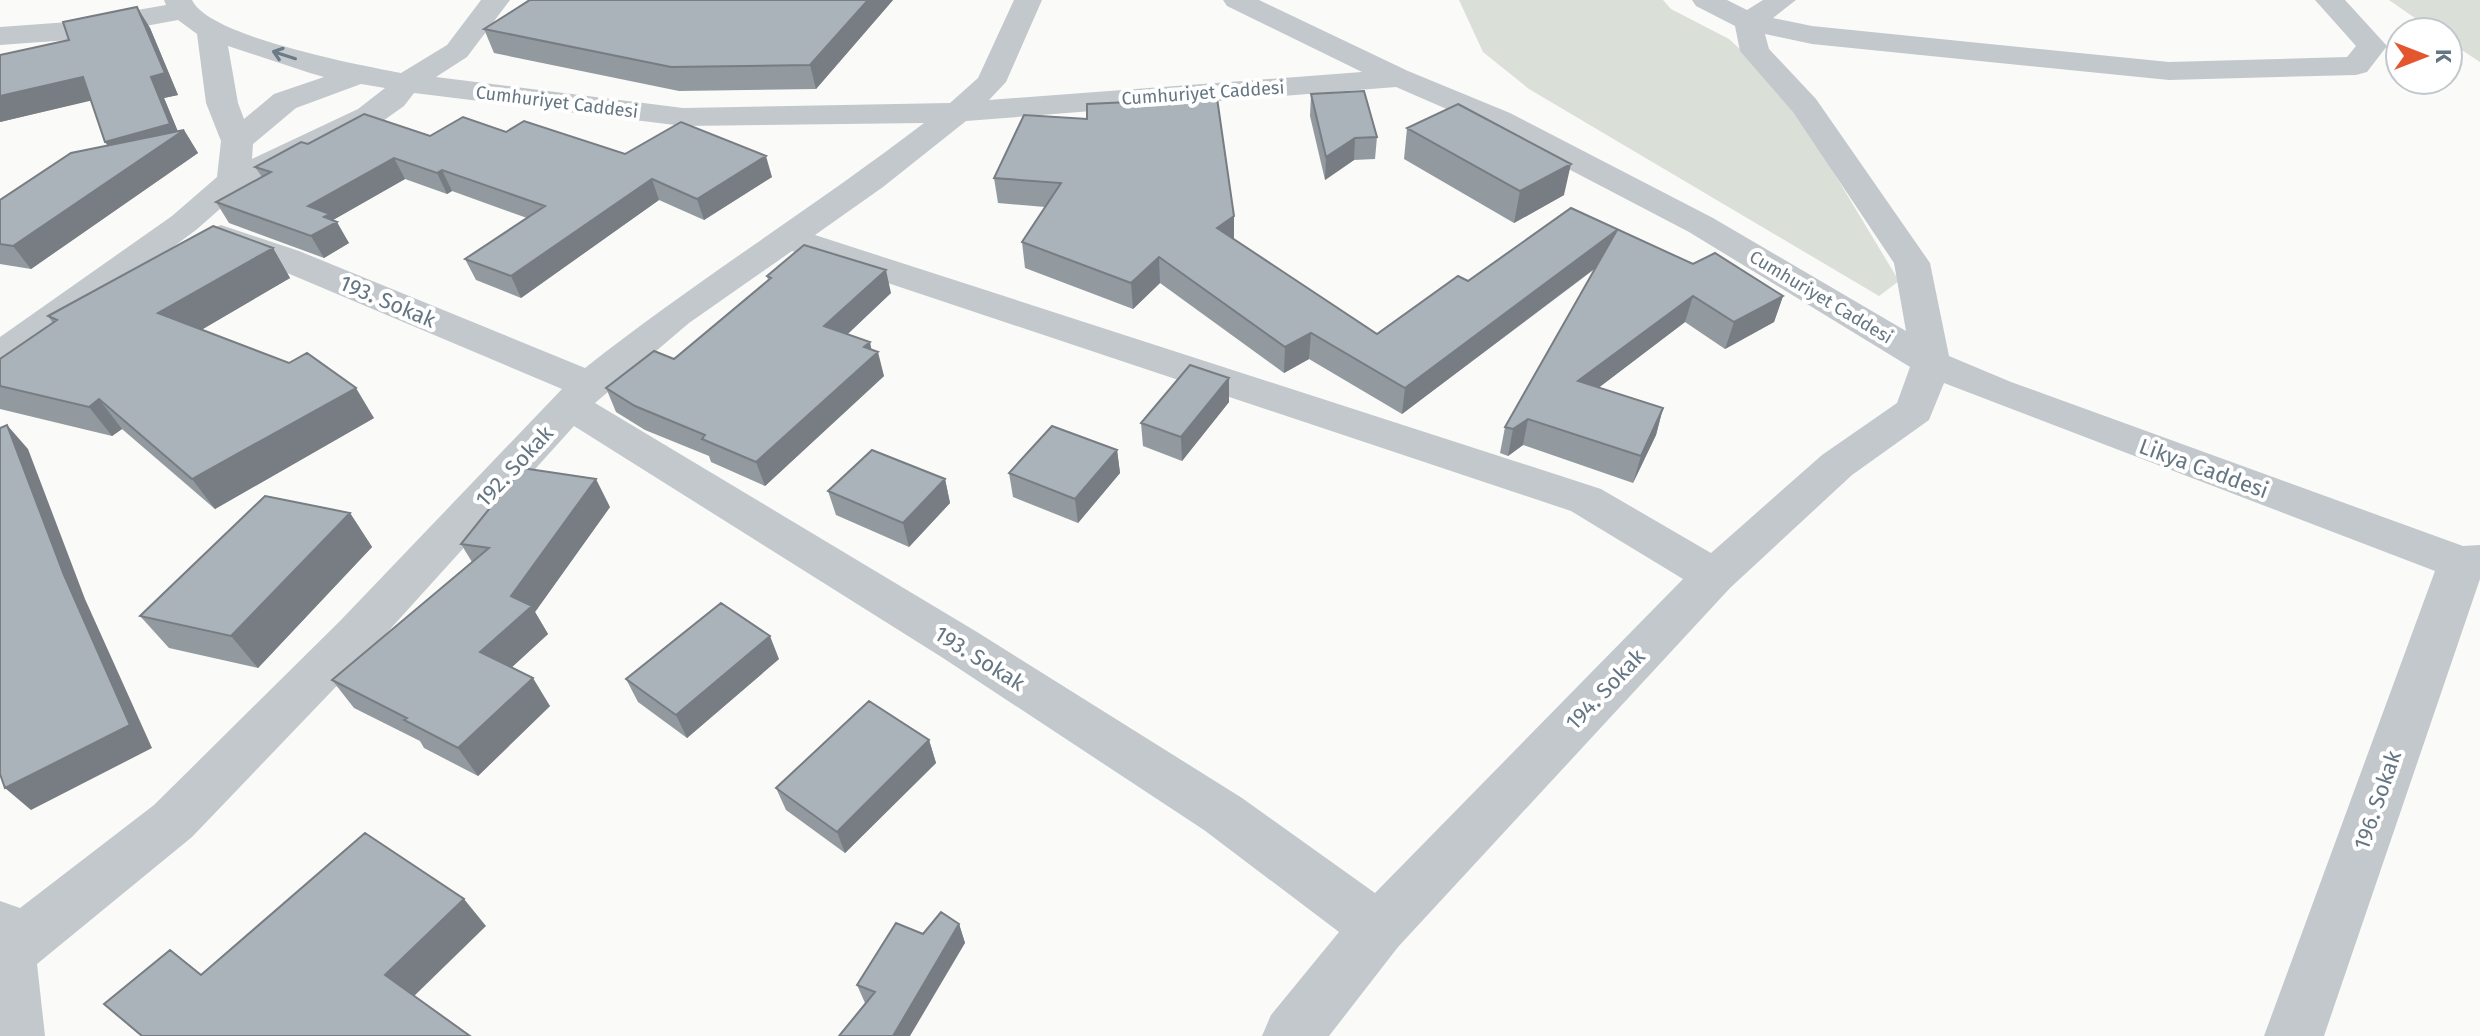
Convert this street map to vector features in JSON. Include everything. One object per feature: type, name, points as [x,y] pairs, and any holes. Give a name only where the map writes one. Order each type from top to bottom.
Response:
[{"type":"street","points":[[0,356],[184,223],[233,180],[369,116],[393,99],[406,83],[457,51],[496,0]]},
{"type":"street","name":"192. Sokak","points":[[4,940],[173,821],[357,634],[580,396],[676,315],[871,180],[991,82],[1028,0]]},
{"type":"street","points":[[1237,0],[1400,78]]},
{"type":"street","points":[[1706,0],[1748,22],[1812,35],[2169,71],[2356,66],[2372,46],[2329,0]]},
{"type":"street","points":[[1748,22],[1782,0]]},
{"type":"street","points":[[0,36],[69,31],[181,5]]},
{"type":"street","name":"Cumhuriyet Caddesi","points":[[181,5],[211,31],[321,67],[406,83],[550,103],[683,117],[958,112],[1400,78],[1499,120],[1701,225],[1931,363]]},
{"type":"street","points":[[1748,22],[1755,51],[1805,106],[1912,263],[1931,363]]},
{"type":"street","points":[[211,31],[222,103],[237,141],[233,180]]},
{"type":"street","points":[[237,141],[285,101],[357,75]]},
{"type":"street","points":[[237,141],[258,145],[285,143],[431,113],[550,103]]},
{"type":"street","name":"193. Sokak","points":[[184,223],[286,259],[580,396],[1223,814],[1378,928]]},
{"type":"street","points":[[786,237],[1586,500],[1714,576]]},
{"type":"street","name":"Likya Caddesi","points":[[1931,363],[1997,391],[2470,563]]},
{"type":"street","name":"194. Sokak","points":[[1292,1036],[1378,928],[1714,576],[1837,465],[1915,410],[1931,363]]},
{"type":"street","name":"196. Sokak","points":[[2294,1036],[2470,563]]},
{"type":"street","points":[[4,940],[15,1036]]},
{"type":"shaded area","points":[[1459,0],[1663,0],[1671,9],[1729,39],[1784,90],[1899,281],[1879,296],[1529,89],[1483,52]]},
{"type":"shaded area","points":[[2389,0],[2480,0],[2480,62],[2464,52],[2464,16],[2412,16]]},
{"type":"building","points":[[530,0],[868,0],[810,65],[671,67],[484,29]]},
{"type":"building","points":[[137,7],[165,73],[151,77],[170,124],[105,142],[83,77],[0,96],[0,55],[69,40],[63,22]]},
{"type":"building","points":[[1364,91],[1377,137],[1355,138],[1326,157],[1311,94]]},
{"type":"building","points":[[1217,98],[1234,216],[1217,228],[1377,334],[1458,276],[1468,281],[1571,208],[1693,264],[1715,253],[1783,296],[1734,322],[1693,296],[1578,381],[1663,408],[1641,456],[1528,419],[1513,429],[1505,427],[1617,230],[1405,388],[1311,333],[1285,347],[1159,257],[1131,283],[1022,242],[1061,183],[994,178],[1024,115],[1087,119],[1087,104]]},
{"type":"building","points":[[1458,104],[1571,164],[1520,191],[1407,128]]},
{"type":"building","points":[[364,114],[430,136],[463,117],[506,132],[524,121],[625,154],[681,122],[766,156],[697,199],[652,179],[511,276],[465,259],[545,206],[442,170],[437,173],[394,158],[308,206],[330,214],[324,217],[337,222],[311,236],[216,202],[271,172],[255,167],[301,142],[308,144]]},
{"type":"building","points":[[184,130],[13,246],[0,244],[0,200],[71,153]]},
{"type":"building","points":[[213,226],[273,248],[158,313],[289,363],[307,353],[356,388],[192,479],[99,399],[89,407],[0,386],[0,359],[57,320],[48,316]]},
{"type":"building","points":[[804,245],[886,270],[824,326],[870,342],[864,347],[878,352],[756,462],[702,439],[705,435],[635,406],[606,388],[654,351],[674,359],[771,278],[767,276]]},
{"type":"building","points":[[1190,365],[1229,378],[1181,437],[1141,423]]},
{"type":"building","points":[[7,425],[64,575],[130,725],[5,788],[0,774],[0,428]]},
{"type":"building","points":[[1052,426],[1117,450],[1075,499],[1009,473]]},
{"type":"building","points":[[872,450],[945,479],[903,523],[828,491]]},
{"type":"building","points":[[522,468],[596,479],[511,596],[532,606],[480,652],[533,678],[458,748],[332,680],[489,548],[461,544]]},
{"type":"building","points":[[265,496],[350,513],[231,636],[140,616]]},
{"type":"building","points":[[721,603],[770,636],[676,715],[626,679]]},
{"type":"building","points":[[869,701],[929,740],[837,832],[776,788]]},
{"type":"building","points":[[365,833],[464,899],[385,975],[470,1036],[142,1036],[104,1004],[170,950],[201,975]]},
{"type":"building","points":[[941,912],[959,924],[893,1036],[839,1036],[875,992],[857,985],[896,923],[923,934]]}]
